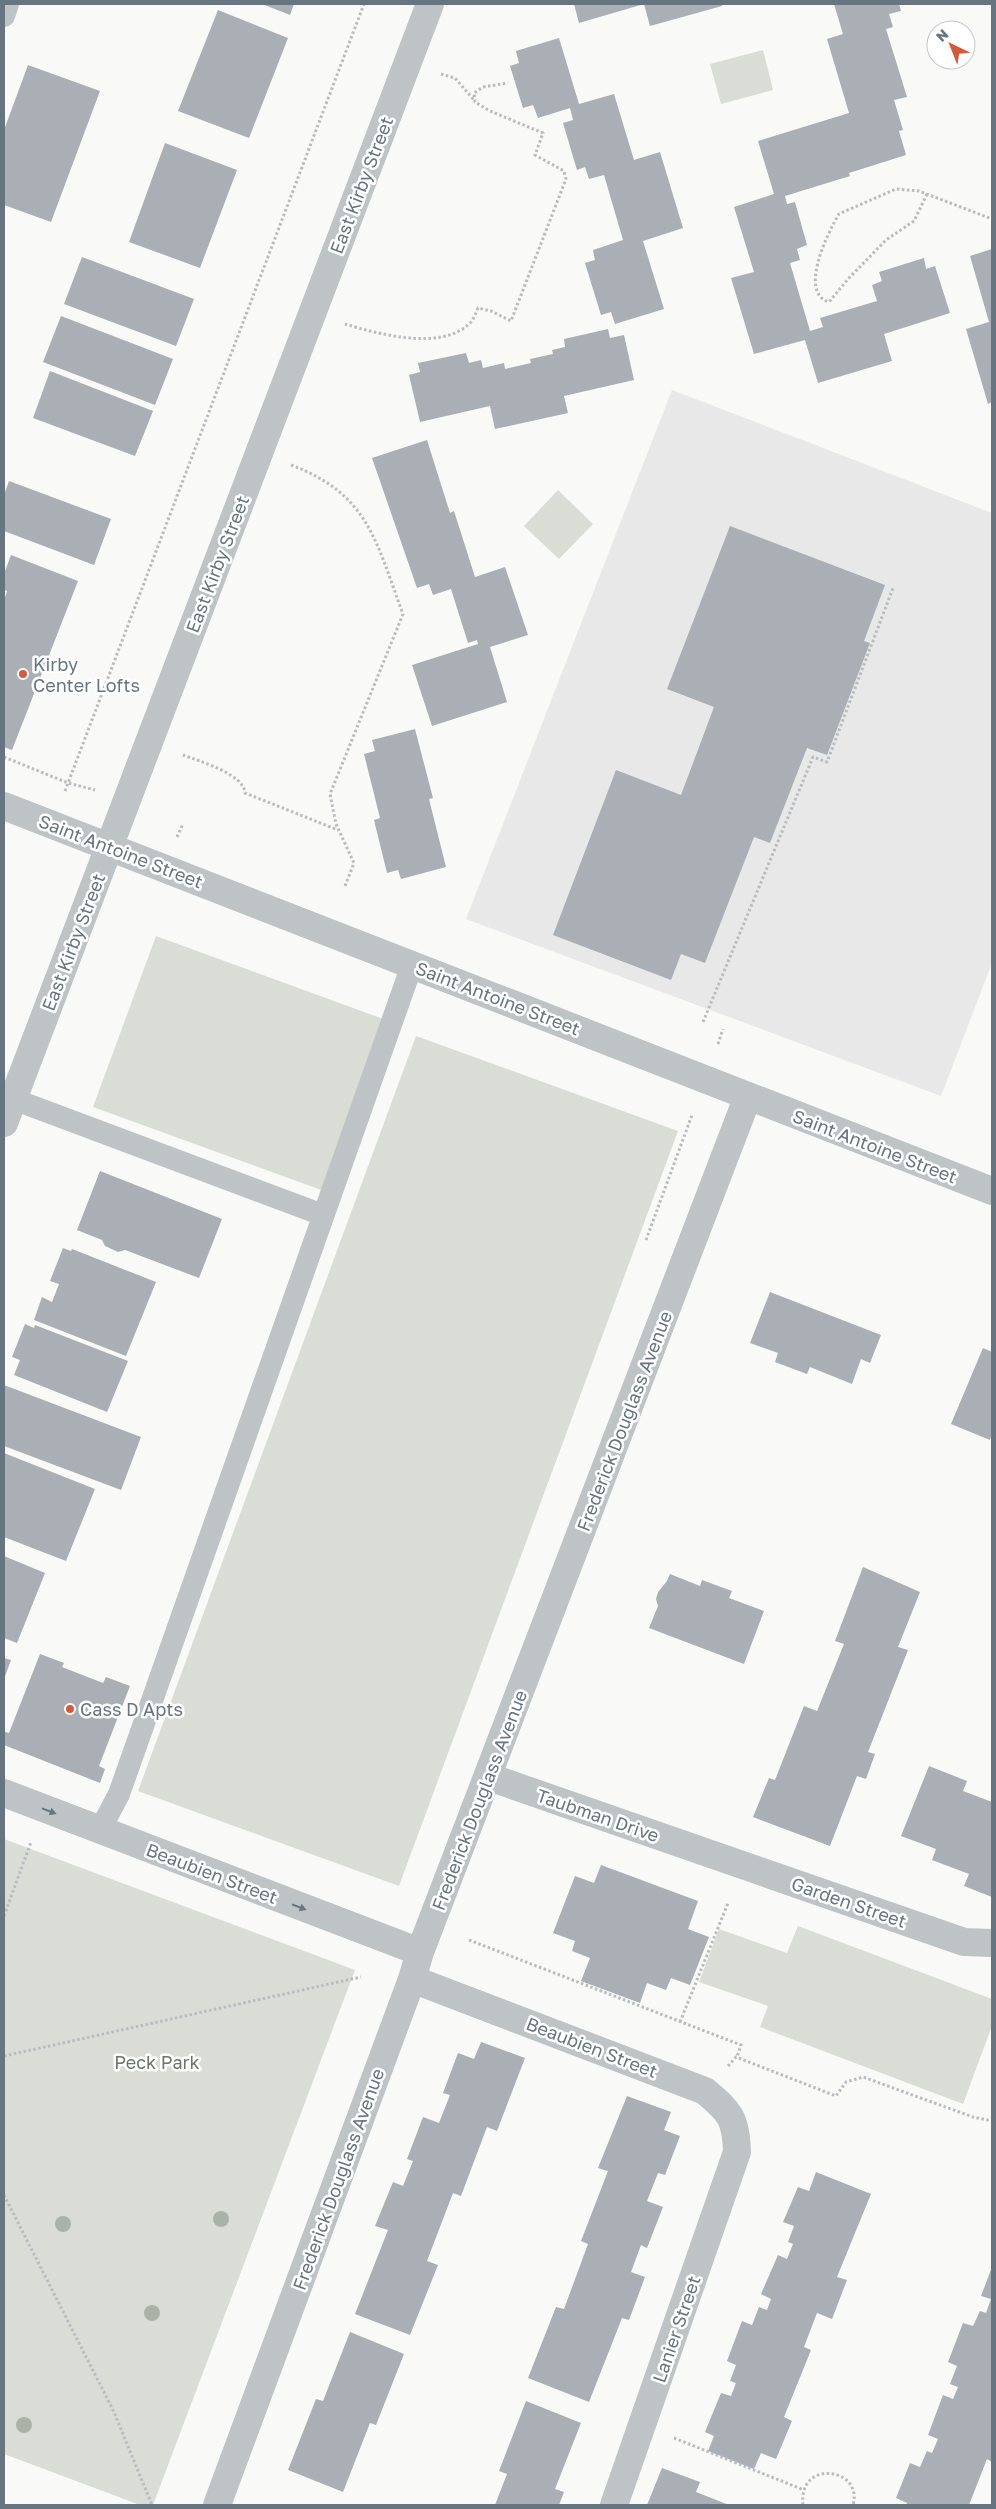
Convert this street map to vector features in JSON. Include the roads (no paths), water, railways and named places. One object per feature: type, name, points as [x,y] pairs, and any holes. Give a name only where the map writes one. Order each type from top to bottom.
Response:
[{"type":"street","name":"East Kirby Street","points":[[8,1111],[430,4]]},
{"type":"street","name":"Saint Antoine Street","points":[[4,806],[992,1191]]},
{"type":"street","name":"Frederick Douglass Avenue","points":[[217,2505],[412,1979],[420,1952],[748,1096]]},
{"type":"street","name":"Taubman Drive","points":[[488,1776],[707,1853]]},
{"type":"street","name":"Beaubien Street","points":[[4,1794],[420,1952]]},
{"type":"street","name":"Garden Street","points":[[707,1853],[964,1942],[992,1943]]},
{"type":"street","name":"Beaubien Street","points":[[412,1979],[705,2091],[724,2107],[736,2128],[737,2152]]},
{"type":"street","name":"Lanier Street","points":[[614,2505],[737,2152]]},
{"type":"lane","points":[[4,16],[8,4]]},
{"type":"lane","points":[[100,1830],[119,1794],[412,965]]},
{"type":"lane","points":[[8,1111],[324,1215]]},
{"type":"place","name":"Kirby Center Lofts","points":[[23,674]]},
{"type":"place","name":"Cass D Apts","points":[[70,1709]]},
{"type":"park label","name":"Peck Park","points":[[157,2062]]}]
